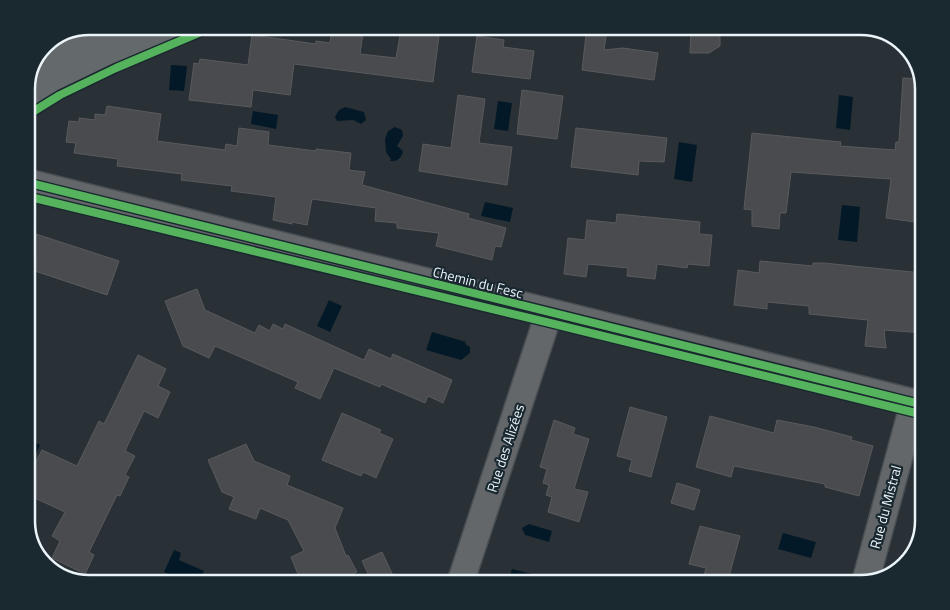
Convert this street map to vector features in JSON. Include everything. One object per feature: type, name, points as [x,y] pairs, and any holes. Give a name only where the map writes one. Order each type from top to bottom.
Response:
[{"type":"main road","points":[[48,54],[59,48],[98,35]]},
{"type":"main road","points":[[35,88],[102,35]]},
{"type":"street","name":"Chemin du Fesc","points":[[35,184],[915,403]]},
{"type":"street","name":"Rue des Alizées","points":[[463,575],[549,313]]},
{"type":"street","name":"Rue du Mistral","points":[[867,575],[915,417]]},
{"type":"water","points":[[171,65],[187,66],[184,91],[169,90]]},
{"type":"water","points":[[839,95],[853,97],[850,130],[836,128]]},
{"type":"water","points":[[498,101],[512,103],[508,131],[494,129]]},
{"type":"water","points":[[345,107],[364,112],[366,120],[361,124],[353,120],[337,121],[335,117],[339,110]]},
{"type":"water","points":[[253,111],[278,115],[276,129],[251,124]]},
{"type":"water","points":[[395,127],[402,130],[403,136],[397,146],[403,151],[399,159],[390,161],[391,159],[386,152],[385,139],[388,131]]},
{"type":"water","points":[[679,142],[697,145],[692,182],[674,179]]},
{"type":"water","points":[[485,202],[513,208],[510,222],[481,216]]},
{"type":"water","points":[[842,205],[860,207],[857,242],[838,240]]},
{"type":"water","points":[[329,300],[342,306],[330,332],[317,326]]},
{"type":"water","points":[[432,332],[466,342],[465,344],[470,347],[470,353],[461,360],[426,350]]},
{"type":"water","points":[[35,443],[40,445],[35,455]]},
{"type":"water","points":[[529,524],[552,531],[549,542],[525,535],[522,528]]},
{"type":"water","points":[[783,533],[816,542],[811,558],[778,549]]},
{"type":"water","points":[[174,550],[181,553],[179,560],[204,571],[202,575],[170,575],[164,572]]},
{"type":"water","points":[[512,569],[536,575],[510,575]]},
{"type":"building","points":[[252,35],[316,44],[316,41],[330,43],[331,35],[363,35],[360,54],[396,58],[400,35],[439,36],[433,82],[294,64],[290,95],[253,90],[251,107],[189,100],[194,63],[199,64],[200,59],[248,65]]},
{"type":"building","points":[[586,35],[606,35],[604,50],[623,48],[658,53],[654,80],[582,70]]},
{"type":"building","points":[[691,35],[720,35],[720,46],[709,53],[690,53]]},
{"type":"building","points":[[477,36],[504,40],[503,47],[534,51],[530,79],[472,72]]},
{"type":"building","points":[[903,78],[914,79],[915,222],[886,218],[891,179],[791,172],[786,213],[780,213],[779,229],[752,226],[752,210],[744,209],[752,133],[841,142],[840,146],[895,150],[896,142],[899,142]]},
{"type":"building","points":[[522,90],[563,96],[557,139],[517,134]]},
{"type":"building","points":[[458,95],[485,99],[479,143],[512,147],[507,185],[419,171],[423,144],[451,148]]},
{"type":"building","points":[[107,106],[161,114],[157,141],[225,150],[226,144],[237,146],[239,128],[269,132],[268,145],[351,153],[349,170],[365,172],[362,185],[469,214],[468,218],[506,228],[501,247],[495,246],[492,260],[436,246],[439,233],[397,228],[397,223],[375,221],[376,208],[312,199],[307,225],[273,220],[276,197],[231,191],[232,186],[181,180],[182,174],[117,166],[118,159],[74,153],[76,143],[66,142],[69,121],[79,122],[79,118],[95,120],[95,114],[105,115]]},
{"type":"building","points":[[576,128],[667,138],[664,162],[639,161],[638,175],[571,167]]},
{"type":"building","points":[[617,214],[700,222],[699,234],[712,235],[709,266],[688,264],[687,268],[657,264],[655,279],[627,276],[628,268],[588,264],[586,277],[564,274],[568,238],[585,240],[587,220],[616,223]]},
{"type":"building","points":[[36,234],[119,261],[107,295],[35,271]]},
{"type":"building","points":[[760,261],[813,266],[813,263],[824,263],[915,272],[915,332],[884,330],[886,348],[865,346],[868,320],[809,314],[809,306],[767,302],[767,309],[734,305],[738,270],[759,273]]},
{"type":"building","points":[[197,289],[205,310],[255,333],[259,325],[270,331],[273,324],[283,329],[285,324],[364,360],[369,349],[391,359],[393,354],[452,380],[443,403],[428,396],[425,403],[381,384],[380,387],[334,368],[320,399],[295,388],[298,382],[215,346],[209,358],[183,346],[165,301]]},
{"type":"building","points":[[138,355],[166,369],[158,386],[170,392],[158,418],[144,411],[125,451],[135,456],[125,475],[129,477],[120,496],[117,495],[89,552],[94,555],[85,574],[52,558],[60,541],[52,536],[65,512],[35,498],[35,463],[42,450],[77,466],[99,421],[104,424]]},
{"type":"building","points":[[630,407],[667,417],[651,477],[629,471],[632,460],[617,456]]},
{"type":"building","points":[[342,413],[381,430],[379,433],[393,439],[376,478],[363,472],[361,476],[322,460]]},
{"type":"building","points":[[710,416],[774,433],[777,420],[852,437],[851,440],[873,446],[859,496],[825,487],[825,484],[734,466],[731,477],[696,467]]},
{"type":"building","points":[[554,420],[575,428],[573,434],[589,439],[574,489],[588,492],[579,522],[548,512],[552,497],[546,495],[549,485],[543,483],[547,469],[540,467]]},
{"type":"building","points":[[246,444],[254,461],[290,476],[287,485],[343,508],[335,528],[346,556],[348,555],[357,572],[350,575],[298,575],[291,557],[304,551],[288,520],[260,508],[256,519],[229,509],[234,497],[222,492],[208,460]]},
{"type":"building","points":[[677,483],[700,490],[694,510],[671,503]]},
{"type":"building","points":[[700,526],[740,536],[729,575],[704,575],[706,568],[689,564]]},
{"type":"building","points":[[382,552],[393,575],[369,575],[362,561]]},
{"type":"cycle path","points":[[35,110],[60,95],[116,68],[194,35]]},
{"type":"cycle path","points":[[35,184],[915,403]]},
{"type":"cycle path","points":[[35,198],[915,413]]}]
